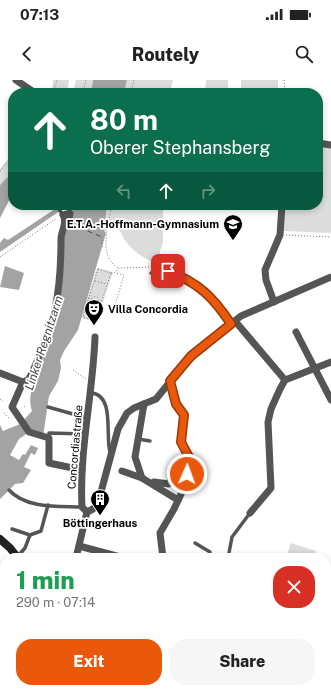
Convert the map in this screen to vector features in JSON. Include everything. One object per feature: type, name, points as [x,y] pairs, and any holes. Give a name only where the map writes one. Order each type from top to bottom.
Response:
[{"type":"street","points":[[16,80],[28,88]]},
{"type":"street","points":[[274,302],[264,270],[280,235],[282,210]]},
{"type":"street","points":[[68,226],[70,213],[62,214],[65,221],[61,238],[61,273],[55,315],[40,355],[12,406],[22,423],[32,432],[46,436],[49,463],[82,470]]},
{"type":"street","points":[[84,510],[94,509],[98,503],[104,485],[110,452],[122,419],[134,408],[156,399],[191,356],[233,322],[257,308],[331,278]]},
{"type":"street","points":[[233,322],[285,380]]},
{"type":"street","points":[[296,332],[331,400]]},
{"type":"street","name":"Concordiastraße","points":[[77,553],[84,510],[82,470],[87,418],[92,393],[95,337]]},
{"type":"street","points":[[250,512],[270,488],[268,422],[271,409],[285,380],[331,362]]},
{"type":"street","points":[[0,373],[25,381]]},
{"type":"street","points":[[162,553],[160,533],[178,500],[185,481],[189,457],[181,442],[184,415],[176,404],[170,381]]},
{"type":"street","points":[[144,404],[135,457],[144,479],[178,500]]},
{"type":"street","points":[[122,471],[144,479],[169,484],[173,475]]},
{"type":"street","points":[[0,539],[13,553]]},
{"type":"street","points":[[79,546],[105,553]]},
{"type":"lane","points":[[60,210],[62,214]]},
{"type":"lane","points":[[151,273],[158,270],[166,270],[192,281],[211,297],[233,322]]},
{"type":"lane","points":[[92,393],[100,396],[104,401],[108,422],[110,452]]},
{"type":"lane","points":[[48,407],[87,418]]},
{"type":"lane","points":[[46,436],[49,432],[85,434]]},
{"type":"lane","points":[[138,438],[150,441]]},
{"type":"lane","points":[[9,490],[23,500],[84,510]]},
{"type":"lane","points":[[12,529],[30,535],[41,531],[48,505]]},
{"type":"lane","points":[[229,553],[232,537],[250,512]]},
{"type":"lane","points":[[21,553],[25,548],[30,535]]},
{"type":"lane","points":[[195,543],[210,553]]},
{"type":"path","points":[[0,171],[8,162]]},
{"type":"path","points":[[111,210],[106,246],[107,255],[112,263],[119,268],[154,267]]},
{"type":"path","points":[[0,257],[62,214]]},
{"type":"path","points":[[286,235],[331,237]]},
{"type":"path","points":[[102,237],[102,246],[106,246]]},
{"type":"path","points":[[114,273],[119,268]]},
{"type":"path","points":[[111,273],[95,321],[83,317],[98,269],[124,275],[112,315]]},
{"type":"path","points":[[94,281],[107,284]]},
{"type":"path","points":[[92,299],[96,296],[98,301]]},
{"type":"path","points":[[88,298],[92,299],[94,303],[98,301],[101,302]]},
{"type":"path","points":[[73,370],[92,381]]},
{"type":"shaded area","points":[[53,80],[69,80],[68,88],[52,88]]},
{"type":"shaded area","points":[[76,80],[93,80],[92,88],[74,88]]},
{"type":"shaded area","points":[[93,80],[127,80],[125,88],[92,88]]},
{"type":"shaded area","points":[[127,80],[173,80],[171,88],[125,88]]},
{"type":"shaded area","points":[[206,80],[228,80],[228,88],[205,88]]},
{"type":"shaded area","points":[[241,80],[278,80],[278,88],[241,88]]},
{"type":"shaded area","points":[[323,146],[331,147],[331,233],[283,231],[285,210],[323,210]]},
{"type":"shaded area","points":[[8,159],[8,176],[0,185],[0,169]]},
{"type":"shaded area","points":[[8,176],[8,203],[0,218],[0,185]]},
{"type":"shaded area","points":[[53,210],[61,210],[0,252],[0,243],[4,238],[8,240]]},
{"type":"shaded area","points":[[73,210],[106,210],[104,231],[106,233],[78,330],[64,351],[60,360],[61,368],[58,381],[49,396],[43,437],[32,430],[19,439],[10,455],[19,460],[23,454],[25,455],[31,445],[38,448],[35,455],[31,453],[24,467],[31,470],[23,483],[15,484],[0,499],[0,425],[3,431],[20,424],[32,411],[30,400],[32,389],[55,320],[62,273],[63,239]]},
{"type":"shaded area","points":[[106,210],[163,210],[163,242],[158,259],[152,261],[138,254],[127,243],[117,228],[108,224],[106,233],[104,231]]},
{"type":"shaded area","points":[[5,266],[24,273],[19,290],[0,287]]},
{"type":"shaded area","points":[[97,268],[113,272],[96,322],[81,318]]},
{"type":"shaded area","points":[[291,543],[316,551],[315,553],[288,553]]},
{"type":"ferry route","points":[[71,224],[102,237]]},
{"type":"place","name":"E.T.A.-Hoffmann-Gymnasium","points":[[233,241]]},
{"type":"place","name":"Villa Concordia","points":[[94,326]]},
{"type":"place","name":"Böttingerhaus","points":[[100,516]]},
{"type":"route","points":[[168,271],[192,281],[202,288],[211,297],[231,324],[191,356],[170,381],[176,404],[184,415],[181,442],[182,447],[189,457],[187,474]]},
{"type":"water label","name":"Linker Regnitzarm","points":[[44,343]]}]
